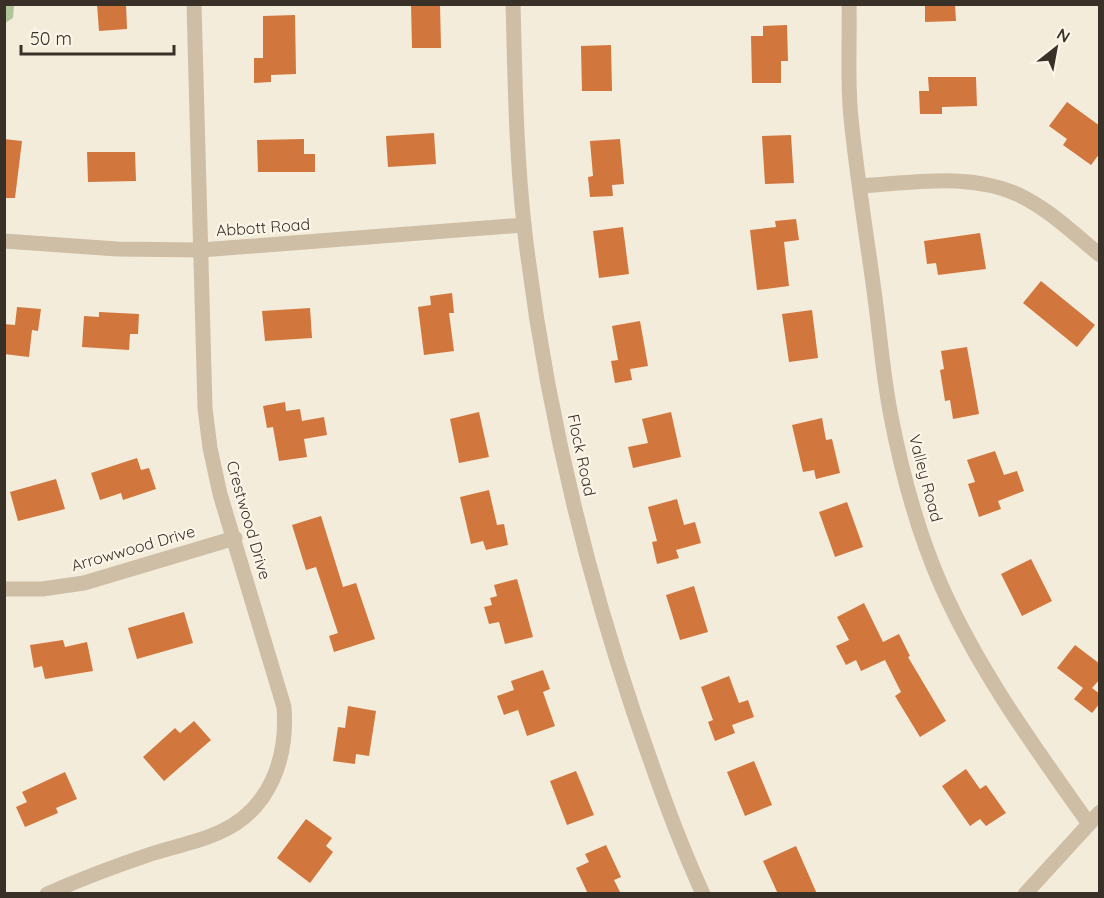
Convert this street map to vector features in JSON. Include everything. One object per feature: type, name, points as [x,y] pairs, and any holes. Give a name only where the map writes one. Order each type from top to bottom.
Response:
[{"type":"street","name":"Crestwood Drive","points":[[48,894],[98,872],[222,831],[241,819],[260,801],[273,780],[282,755],[286,731],[284,707],[220,494],[206,418],[194,4]]},
{"type":"street","name":"Flock Road","points":[[513,4],[516,109],[524,225],[539,330],[562,453],[591,575],[615,655],[654,774],[703,894]]},
{"type":"street","name":"Valley Road","points":[[849,4],[851,116],[860,186],[890,409],[901,464],[916,518],[940,583],[991,682],[1089,824]]},
{"type":"street","points":[[860,186],[962,181],[991,185],[1018,195],[1041,208],[1100,255]]},
{"type":"street","name":"Abbott Road","points":[[4,241],[117,249],[201,250],[524,225]]},
{"type":"street","name":"Arrowwood Drive","points":[[4,589],[42,589],[84,583],[235,538]]},
{"type":"street","points":[[1025,894],[1100,812]]},
{"type":"green space","points":[[4,5],[14,5],[13,18],[5,23]]},
{"type":"building","points":[[97,4],[126,4],[127,29],[99,31]]},
{"type":"building","points":[[411,4],[440,4],[441,48],[412,48]]},
{"type":"building","points":[[925,4],[955,4],[956,21],[925,22]]},
{"type":"building","points":[[295,15],[296,74],[271,75],[271,82],[254,83],[254,58],[263,58],[263,16]]},
{"type":"building","points":[[787,25],[788,61],[781,61],[781,83],[752,83],[751,36],[763,36],[763,26]]},
{"type":"building","points":[[611,45],[612,91],[582,91],[581,46]]},
{"type":"building","points":[[928,77],[976,77],[977,106],[942,107],[942,114],[920,114],[919,91],[929,91]]},
{"type":"building","points":[[1067,102],[1100,126],[1100,153],[1091,165],[1063,145],[1067,139],[1049,126]]},
{"type":"building","points":[[434,133],[436,164],[388,167],[386,136]]},
{"type":"building","points":[[791,135],[794,183],[765,184],[762,136]]},
{"type":"building","points":[[4,139],[22,141],[15,198],[4,198]]},
{"type":"building","points":[[304,139],[304,154],[315,154],[315,172],[258,172],[257,140]]},
{"type":"building","points":[[620,139],[624,184],[612,185],[613,196],[590,197],[588,177],[593,176],[590,141]]},
{"type":"building","points":[[87,152],[135,152],[136,181],[88,182]]},
{"type":"building","points":[[796,219],[799,240],[784,242],[789,286],[757,290],[750,230],[776,227],[775,221]]},
{"type":"building","points":[[623,227],[629,274],[599,278],[593,231]]},
{"type":"building","points":[[980,233],[986,269],[938,275],[936,263],[927,264],[924,241]]},
{"type":"building","points":[[1041,281],[1095,325],[1077,347],[1023,303]]},
{"type":"building","points":[[452,293],[454,313],[449,313],[454,351],[424,355],[418,307],[431,305],[430,296]]},
{"type":"building","points":[[17,307],[41,309],[38,331],[32,330],[29,357],[4,354],[4,324],[15,325]]},
{"type":"building","points":[[310,308],[312,338],[265,341],[262,311]]},
{"type":"building","points":[[812,310],[818,358],[789,362],[782,314]]},
{"type":"building","points":[[99,312],[139,314],[138,334],[130,334],[129,350],[82,347],[84,316],[99,317]]},
{"type":"building","points":[[640,321],[648,366],[630,369],[632,380],[615,383],[611,361],[618,360],[612,326]]},
{"type":"building","points":[[967,347],[979,414],[953,419],[950,400],[945,401],[940,370],[944,369],[941,351]]},
{"type":"building","points":[[285,402],[286,411],[300,409],[302,421],[324,417],[327,435],[304,439],[307,457],[279,461],[273,427],[267,428],[263,406]]},
{"type":"building","points":[[479,412],[489,457],[459,463],[450,419]]},
{"type":"building","points":[[671,412],[681,457],[633,468],[628,447],[648,443],[642,419]]},
{"type":"building","points":[[822,418],[826,440],[832,439],[840,473],[816,479],[814,470],[803,472],[792,425]]},
{"type":"building","points":[[995,451],[1004,475],[1017,471],[1024,491],[998,501],[1001,509],[979,517],[968,484],[975,482],[967,460]]},
{"type":"building","points":[[137,458],[141,470],[149,468],[156,489],[123,500],[121,493],[100,500],[91,473]]},
{"type":"building","points":[[56,479],[65,509],[18,521],[10,492]]},
{"type":"building","points":[[489,490],[497,525],[504,524],[508,545],[486,550],[483,541],[471,544],[460,497]]},
{"type":"building","points":[[677,499],[684,525],[695,522],[701,543],[676,550],[679,558],[657,564],[652,542],[657,541],[648,507]]},
{"type":"building","points":[[847,502],[863,547],[835,557],[819,512]]},
{"type":"building","points":[[321,516],[343,587],[356,583],[375,639],[334,652],[329,636],[338,633],[316,567],[306,570],[292,525]]},
{"type":"building","points":[[1031,559],[1052,601],[1022,616],[1001,574]]},
{"type":"building","points":[[517,579],[533,637],[505,644],[499,622],[489,624],[484,607],[492,605],[490,598],[497,596],[494,585]]},
{"type":"building","points":[[694,586],[708,632],[680,640],[666,595]]},
{"type":"building","points":[[864,603],[883,642],[899,634],[910,656],[908,657],[946,721],[920,737],[895,696],[901,692],[885,660],[861,671],[856,660],[846,665],[836,646],[849,640],[837,617]]},
{"type":"building","points":[[184,612],[193,643],[137,659],[128,628]]},
{"type":"building","points":[[63,640],[65,647],[87,642],[93,671],[45,679],[42,666],[34,668],[30,645]]},
{"type":"building","points":[[1075,645],[1100,664],[1100,679],[1092,688],[1100,694],[1100,703],[1092,713],[1074,699],[1083,688],[1057,668]]},
{"type":"building","points":[[543,670],[550,689],[543,692],[555,726],[527,736],[518,710],[504,715],[497,696],[514,690],[511,681]]},
{"type":"building","points":[[729,676],[739,703],[748,700],[754,717],[732,725],[735,733],[715,741],[708,722],[713,720],[701,687]]},
{"type":"building","points":[[348,706],[376,711],[369,756],[356,754],[355,764],[333,761],[338,727],[345,728]]},
{"type":"building","points":[[194,721],[211,740],[164,781],[143,757],[175,728],[180,733]]},
{"type":"building","points":[[754,761],[772,805],[745,816],[727,772]]},
{"type":"building","points":[[966,769],[980,789],[986,785],[1006,813],[986,826],[980,819],[970,826],[942,786]]},
{"type":"building","points":[[576,771],[594,815],[567,825],[550,781]]},
{"type":"building","points":[[65,772],[77,799],[56,808],[58,813],[25,827],[16,807],[27,802],[22,792]]},
{"type":"building","points":[[306,819],[332,838],[326,846],[333,852],[310,883],[277,858]]},
{"type":"building","points":[[606,845],[621,877],[614,880],[621,894],[588,894],[576,868],[589,862],[585,854]]},
{"type":"building","points":[[796,846],[817,894],[778,894],[763,861]]}]
